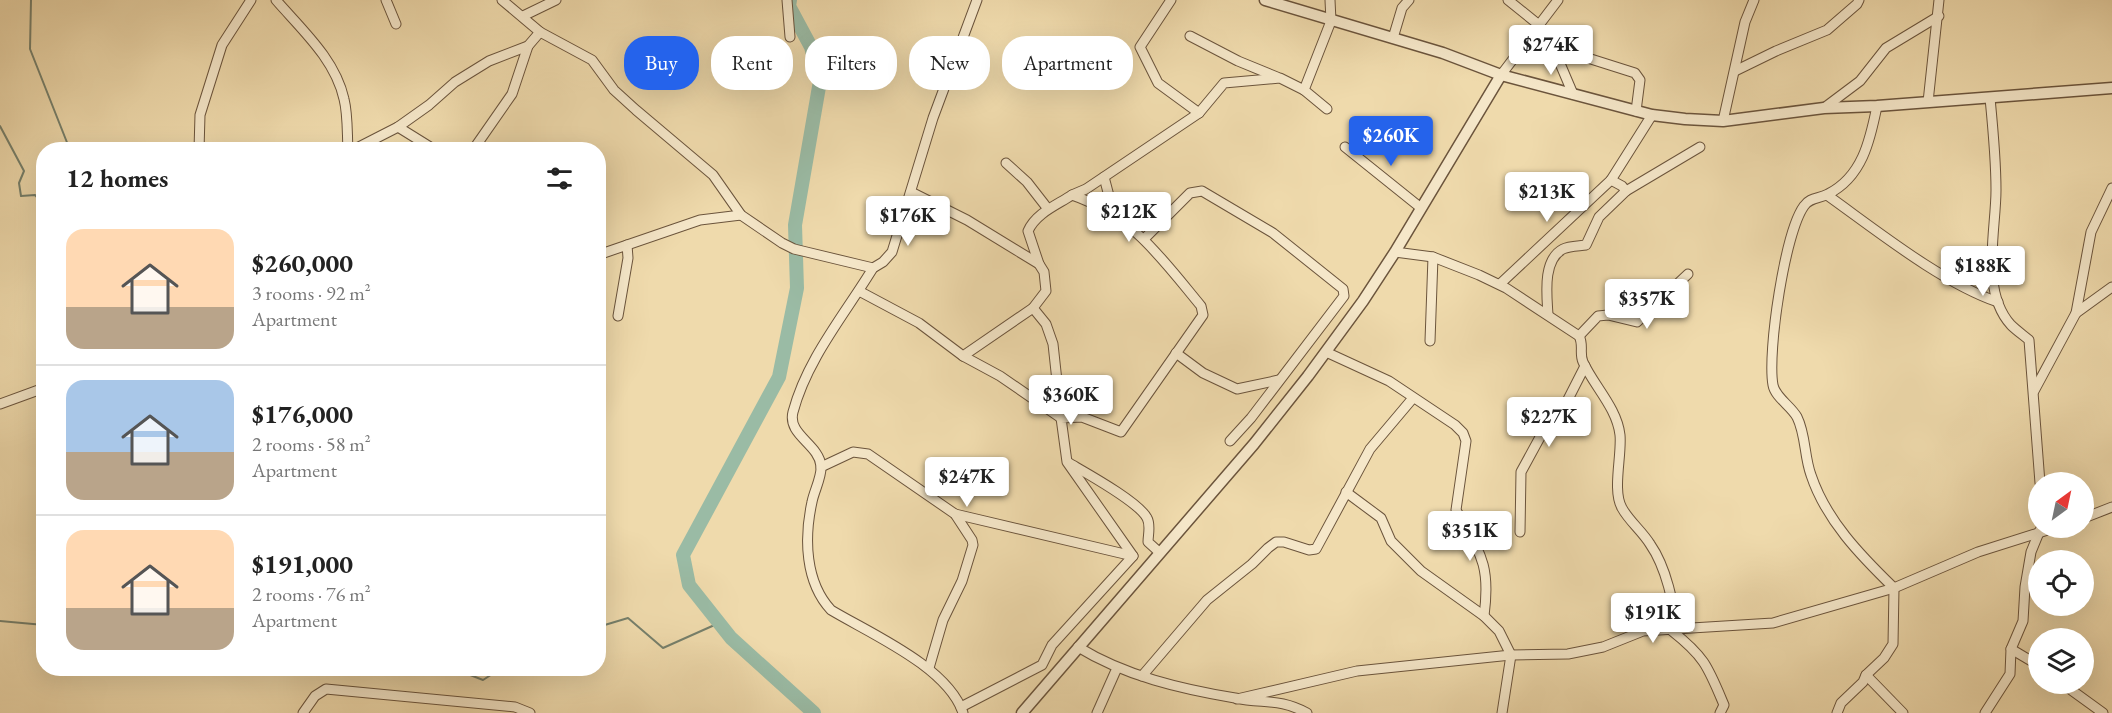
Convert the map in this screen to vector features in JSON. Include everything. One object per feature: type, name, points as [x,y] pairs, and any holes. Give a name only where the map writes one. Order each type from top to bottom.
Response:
[{"type":"street","points":[[199,142],[200,115],[222,45],[251,0]]},
{"type":"street","points":[[276,0],[327,58],[344,98],[347,142]]},
{"type":"street","points":[[386,0],[396,24]]},
{"type":"street","points":[[502,0],[540,32],[592,60],[614,90],[713,175],[741,215],[794,249],[873,268]]},
{"type":"street","points":[[523,16],[556,0]]},
{"type":"street","points":[[787,0],[790,36]]},
{"type":"street","points":[[977,0],[933,118],[892,252],[884,262],[873,268],[832,330],[816,358],[792,413],[794,427],[811,444],[821,467],[810,512],[808,545],[813,582],[820,599],[831,610],[929,668],[950,690],[962,710],[1042,665],[1052,645],[1133,556]]},
{"type":"street","points":[[1172,0],[1140,47],[1158,83],[1199,113]]},
{"type":"street","points":[[1265,0],[1443,53],[1501,75],[1652,115],[1723,121],[1824,108],[2112,88]]},
{"type":"street","points":[[1305,90],[1331,21],[1330,0]]},
{"type":"street","points":[[1393,38],[1402,4],[1409,0]]},
{"type":"street","points":[[1508,0],[1539,25],[1547,43],[1553,47],[1635,73],[1640,80],[1636,111]]},
{"type":"street","points":[[1022,713],[1254,444],[1324,355],[1395,252],[1501,75],[1558,0]]},
{"type":"street","points":[[1723,121],[1745,22],[1754,0]]},
{"type":"street","points":[[1735,71],[1827,30],[1859,0]]},
{"type":"street","points":[[1928,102],[1939,0]]},
{"type":"street","points":[[1824,108],[1860,81],[1886,48],[1939,16]]},
{"type":"street","points":[[479,142],[512,94],[528,46],[540,32]]},
{"type":"street","points":[[1190,36],[1238,61],[1305,90],[1327,109]]},
{"type":"street","points":[[369,142],[398,127],[429,105],[455,82],[489,61],[528,46]]},
{"type":"street","points":[[1553,47],[1573,94]]},
{"type":"street","points":[[963,356],[1033,308],[1046,291],[1044,272],[1028,231],[1031,225],[1048,209],[1104,177],[1199,113],[1224,83],[1280,78]]},
{"type":"street","points":[[1989,98],[1994,133],[1996,192],[1991,266],[1998,302],[2011,325],[2029,340],[2039,472]]},
{"type":"street","points":[[1837,713],[1841,703],[1863,682],[1866,675],[1884,658],[1893,644],[1894,588],[1856,552],[1840,530],[1818,491],[1810,473],[1797,417],[1773,386],[1774,325],[1782,277],[1796,223],[1804,205],[1813,198],[1827,195],[1848,180],[1863,158],[1877,106]]},
{"type":"street","points":[[1500,284],[1611,180],[1652,115]]},
{"type":"street","points":[[398,127],[422,142]]},
{"type":"street","points":[[1345,147],[1421,208]]},
{"type":"street","points":[[1548,315],[1546,289],[1554,257],[1563,249],[1586,245],[1599,217],[1626,191],[1700,147]]},
{"type":"street","points":[[1006,163],[1027,182],[1048,209]]},
{"type":"street","points":[[1104,177],[1114,215]]},
{"type":"street","points":[[1611,180],[1626,191]]},
{"type":"street","points":[[2033,393],[2076,313],[2091,232],[2112,188]]},
{"type":"street","points":[[1145,238],[1190,193],[1196,190],[1202,191],[1273,233],[1345,292],[1251,418],[1230,441]]},
{"type":"street","points":[[911,192],[967,220],[1039,264]]},
{"type":"street","points":[[859,291],[920,323],[963,356],[1000,376],[1061,418],[1082,417],[1121,432],[1203,315],[1204,310],[1145,238],[1114,215],[1072,195]]},
{"type":"street","points":[[1827,195],[1916,257],[1977,294],[1998,302]]},
{"type":"street","points":[[606,252],[700,220],[741,215]]},
{"type":"street","points":[[618,316],[628,258],[627,245]]},
{"type":"street","points":[[1395,252],[1434,257],[1500,284],[1579,336],[1582,342],[1581,357],[1617,423],[1620,435],[1618,479],[1620,507],[1650,544],[1662,567],[1675,619],[1672,631]]},
{"type":"street","points":[[1430,341],[1434,257]]},
{"type":"street","points":[[1579,336],[1598,316],[1608,315],[1636,322],[1688,274]]},
{"type":"street","points":[[2076,313],[2112,287]]},
{"type":"street","points":[[1033,308],[1046,324],[1053,344],[1067,462],[1133,556]]},
{"type":"street","points":[[1306,346],[1389,381],[1455,425],[1463,433],[1466,441],[1455,510],[1483,557],[1487,595],[1485,616]]},
{"type":"street","points":[[1176,353],[1203,373],[1238,389],[1280,379]]},
{"type":"street","points":[[1520,532],[1521,472],[1545,428],[1559,417],[1585,366]]},
{"type":"street","points":[[0,404],[36,391]]},
{"type":"street","points":[[1142,676],[1207,600],[1276,542],[1284,542],[1309,550],[1316,549],[1370,449],[1413,398]]},
{"type":"street","points":[[821,467],[853,452],[861,451],[955,514],[1133,556]]},
{"type":"street","points":[[1067,462],[1143,512],[1149,522],[1148,542],[1159,552]]},
{"type":"street","points":[[1346,492],[1381,518],[1391,541],[1421,572],[1485,616],[1499,631],[1511,656],[1502,713]]},
{"type":"street","points":[[2094,514],[2112,507]]},
{"type":"street","points":[[929,668],[943,620],[962,581],[973,545],[955,514]]},
{"type":"street","points":[[1238,699],[1357,670],[1511,656],[1568,654],[1603,647],[1643,631],[1773,623],[1894,588],[1978,552],[2028,534]]},
{"type":"street","points":[[1985,713],[2010,674],[2011,649],[2024,621],[2025,587],[2031,552],[2037,538]]},
{"type":"street","points":[[1672,631],[1694,648],[1706,663],[1724,705],[1720,713]]},
{"type":"street","points":[[1078,647],[1117,668],[1142,676],[1238,699],[1284,703],[1307,713]]},
{"type":"street","points":[[2011,649],[2028,659]]},
{"type":"street","points":[[1097,713],[1117,668]]},
{"type":"street","points":[[1866,675],[1903,713]]},
{"type":"street","points":[[303,713],[320,691],[326,689],[515,707],[530,713]]},
{"type":"street","points":[[2077,694],[2103,713]]},
{"type":"waterway","points":[[31,0],[30,49],[67,142]]},
{"type":"waterway","points":[[790,0],[789,6],[811,47],[820,81],[795,225],[797,288],[779,377],[683,555],[689,585],[731,638],[814,713]]},
{"type":"waterway","points":[[0,126],[24,171],[19,183],[21,196],[36,196]]},
{"type":"waterway","points":[[606,625],[628,618],[663,648],[719,623]]},
{"type":"waterway","points":[[0,621],[36,624]]},
{"type":"waterway","points":[[473,676],[483,680],[489,676]]}]
